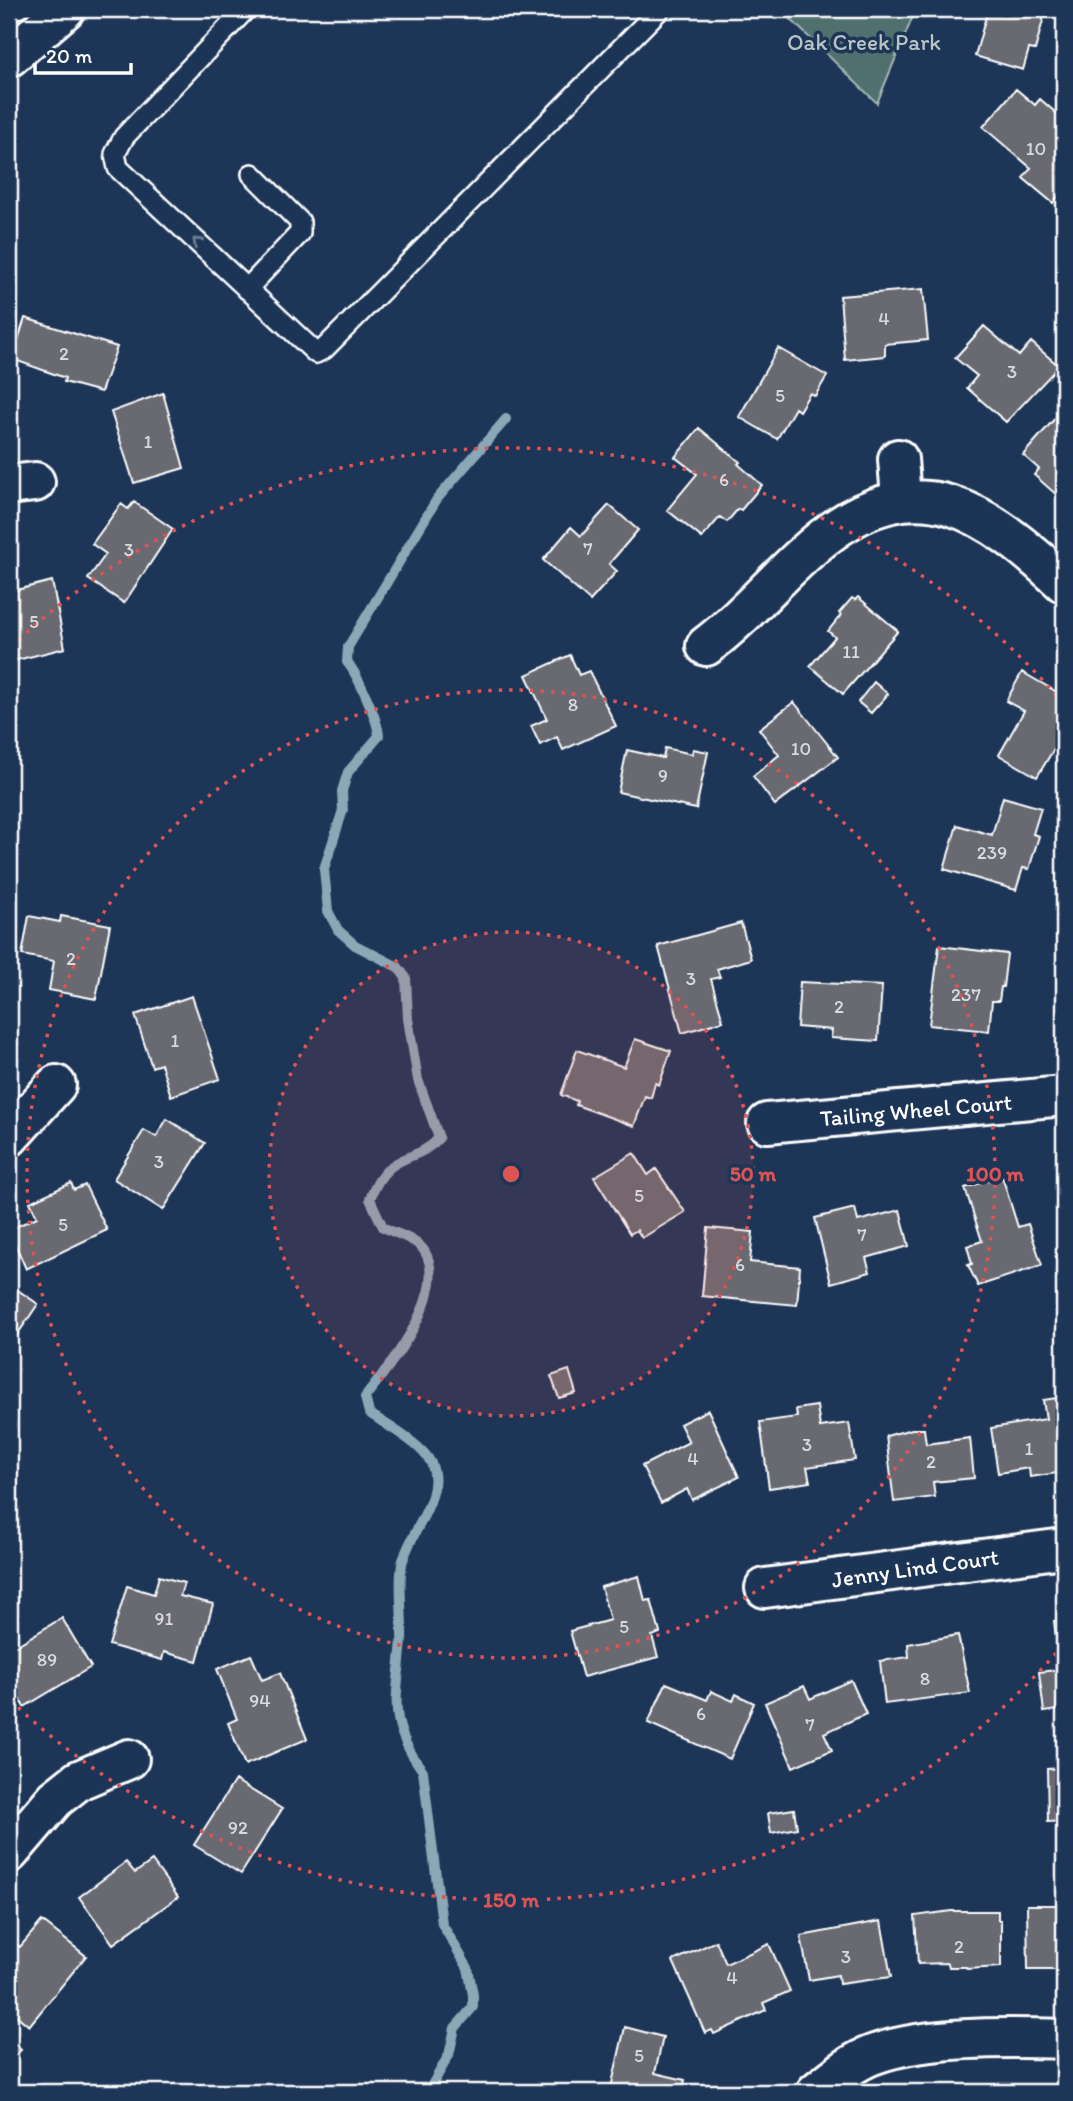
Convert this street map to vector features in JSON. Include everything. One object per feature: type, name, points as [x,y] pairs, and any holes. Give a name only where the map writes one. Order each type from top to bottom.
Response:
[{"type":"street","points":[[9,57],[65,9]]},
{"type":"street","points":[[898,459],[901,499]]},
{"type":"street","points":[[706,646],[739,621],[822,539],[855,517],[901,499],[940,502],[986,519],[1017,540],[1064,583]]},
{"type":"street","points":[[9,1138],[56,1085]]},
{"type":"street","name":"Tailing Wheel Court","points":[[767,1123],[1064,1096]]},
{"type":"street","name":"Jenny Lind Court","points":[[765,1588],[1064,1548]]},
{"type":"street","points":[[9,1853],[55,1799],[79,1780],[129,1759]]},
{"type":"street","points":[[817,2092],[866,2057],[904,2047],[964,2039],[1064,2039]]},
{"type":"lane","points":[[246,9],[124,137],[116,154],[118,168],[316,353],[324,349],[660,9]]},
{"type":"lane","points":[[247,289],[300,233],[300,222],[252,174]]},
{"type":"green space","name":"Oak Creek Park","points":[[780,9],[916,9],[877,103]]},
{"type":"building","points":[[988,9],[1046,9],[1035,50],[1029,49],[1023,70],[975,56]]},
{"type":"building","points":[[1016,89],[1035,105],[1040,99],[1064,120],[1064,189],[1053,203],[1023,178],[1031,168],[983,127]]},
{"type":"building","points":[[923,289],[928,340],[885,344],[885,356],[845,360],[840,296]]},
{"type":"building","points":[[25,318],[117,347],[101,392],[64,382],[65,378],[12,359]]},
{"type":"building","points":[[984,326],[1019,356],[1031,342],[1059,366],[1006,422],[967,388],[977,376],[955,358]]},
{"type":"building","points":[[778,348],[827,376],[815,396],[810,393],[799,411],[795,408],[777,439],[739,417]]},
{"type":"building","points":[[163,393],[184,468],[134,483],[111,412]]},
{"type":"building","points":[[1064,408],[1064,492],[1059,497],[1034,475],[1039,469],[1023,455]]},
{"type":"building","points":[[699,428],[740,462],[738,464],[762,485],[741,510],[738,509],[727,522],[720,517],[702,538],[667,510],[697,474],[675,457]]},
{"type":"building","points":[[134,502],[173,529],[124,603],[88,579],[106,554],[92,544],[121,504],[128,509]]},
{"type":"building","points":[[609,505],[638,530],[609,564],[617,571],[590,601],[543,560],[571,527],[581,536]]},
{"type":"building","points":[[52,581],[65,648],[9,662],[9,592]]},
{"type":"building","points":[[858,597],[898,631],[843,694],[810,666],[835,637],[828,631],[841,615],[839,613],[852,598],[855,600]]},
{"type":"building","points":[[570,655],[579,675],[589,671],[616,726],[563,750],[557,737],[540,745],[531,726],[547,719],[526,675]]},
{"type":"building","points":[[1022,672],[1064,696],[1064,732],[1037,777],[999,755],[1024,711],[1006,701]]},
{"type":"building","points":[[874,682],[888,694],[871,713],[858,702]]},
{"type":"building","points":[[794,702],[838,757],[775,805],[753,776],[779,755],[759,729]]},
{"type":"building","points":[[665,748],[692,754],[693,749],[708,752],[696,809],[618,792],[627,750],[663,758]]},
{"type":"building","points":[[1003,797],[1041,808],[1033,834],[1039,836],[1029,869],[1023,868],[1016,890],[944,869],[957,825],[992,835]]},
{"type":"building","points":[[29,916],[60,922],[61,916],[110,925],[96,999],[49,990],[54,961],[22,955]]},
{"type":"building","points":[[741,923],[751,959],[717,969],[720,977],[711,979],[723,1021],[682,1033],[658,946]]},
{"type":"building","points":[[939,946],[1007,954],[999,1001],[992,1001],[989,1031],[929,1025]]},
{"type":"building","points":[[800,982],[882,986],[878,1041],[831,1038],[832,1030],[797,1027]]},
{"type":"building","points":[[192,996],[220,1079],[171,1096],[161,1064],[152,1067],[135,1015]]},
{"type":"building","points":[[635,1039],[671,1051],[659,1085],[655,1083],[651,1098],[645,1096],[634,1126],[576,1105],[577,1101],[561,1095],[577,1050],[624,1067]]},
{"type":"building","points":[[167,1119],[205,1143],[163,1210],[114,1179],[144,1130],[156,1137]]},
{"type":"building","points":[[634,1153],[648,1175],[656,1169],[685,1212],[642,1238],[637,1230],[630,1234],[594,1177]]},
{"type":"building","points":[[1002,1176],[1018,1227],[1028,1224],[1042,1265],[978,1286],[968,1265],[972,1264],[967,1246],[982,1241],[965,1188]]},
{"type":"building","points":[[71,1183],[74,1190],[85,1185],[107,1230],[26,1269],[9,1230],[37,1217],[30,1202]]},
{"type":"building","points":[[855,1208],[858,1221],[900,1210],[909,1246],[866,1258],[870,1272],[831,1283],[815,1218]]},
{"type":"building","points":[[708,1228],[753,1232],[750,1262],[800,1267],[797,1305],[702,1296]]},
{"type":"building","points":[[9,1284],[38,1304],[9,1347]]},
{"type":"building","points":[[569,1370],[576,1393],[559,1398],[551,1376]]},
{"type":"building","points":[[1064,1397],[1064,1472],[1030,1477],[1029,1468],[998,1473],[991,1428],[1046,1419],[1043,1400]]},
{"type":"building","points":[[817,1406],[820,1427],[849,1423],[855,1460],[807,1467],[810,1482],[769,1488],[760,1422],[797,1417],[796,1409]]},
{"type":"building","points":[[708,1410],[739,1477],[692,1500],[687,1489],[661,1503],[642,1466],[689,1442],[680,1424]]},
{"type":"building","points":[[912,1429],[924,1429],[926,1444],[970,1438],[974,1478],[933,1482],[935,1497],[894,1502],[886,1436]]},
{"type":"building","points":[[159,1576],[184,1583],[180,1596],[213,1604],[197,1661],[164,1652],[162,1660],[109,1645],[127,1586],[154,1594]]},
{"type":"building","points":[[639,1576],[645,1601],[651,1600],[660,1633],[652,1636],[658,1657],[583,1677],[570,1631],[610,1620],[601,1587]]},
{"type":"building","points":[[62,1618],[91,1667],[24,1707],[9,1681],[9,1650]]},
{"type":"building","points":[[1064,1620],[1064,1709],[1044,1712],[1039,1672],[1056,1670],[1055,1655],[1058,1655],[1054,1621]]},
{"type":"building","points":[[958,1635],[970,1693],[885,1704],[880,1661],[909,1657],[908,1644]]},
{"type":"building","points":[[251,1655],[262,1680],[280,1673],[307,1739],[245,1765],[228,1723],[237,1719],[217,1669]]},
{"type":"building","points":[[851,1680],[866,1714],[824,1733],[832,1750],[793,1767],[765,1703],[804,1686],[810,1699]]},
{"type":"building","points":[[666,1683],[707,1700],[711,1691],[733,1701],[736,1694],[754,1703],[730,1759],[648,1723]]},
{"type":"building","points":[[1064,1768],[1064,1821],[1048,1822],[1047,1769]]},
{"type":"building","points":[[235,1780],[282,1809],[241,1874],[194,1845]]},
{"type":"building","points":[[794,1809],[797,1828],[771,1833],[768,1813]]},
{"type":"building","points":[[152,1861],[178,1897],[113,1944],[79,1897],[126,1862],[135,1873]]},
{"type":"building","points":[[1027,1905],[1064,1905],[1064,1970],[1028,1970]]},
{"type":"building","points":[[951,1911],[998,1911],[998,1920],[1001,1920],[1001,1967],[967,1969],[949,1967],[948,1963],[918,1964],[915,1916]]},
{"type":"building","points":[[42,1921],[86,1956],[29,2026],[9,2009],[9,1953],[16,1944],[20,1947]]},
{"type":"building","points":[[881,1921],[891,1977],[839,1984],[838,1975],[809,1980],[801,1936]]},
{"type":"building","points":[[716,1941],[726,1964],[769,1944],[790,1991],[763,2003],[766,2010],[714,2034],[712,2030],[705,2033],[673,1961]]},
{"type":"building","points":[[625,2027],[663,2037],[655,2073],[685,2080],[682,2092],[610,2092]]},
{"type":"building","points":[[9,2038],[21,2050],[9,2061]]},
{"type":"waterway","points":[[428,2092],[449,2055],[455,2028],[473,2007],[468,1968],[442,1924],[423,1771],[403,1737],[397,1708],[402,1639],[402,1564],[430,1501],[434,1476],[427,1456],[403,1435],[369,1413],[365,1397],[413,1329],[429,1288],[430,1269],[422,1247],[383,1227],[370,1199],[385,1172],[393,1165],[421,1152],[439,1138],[418,1080],[408,1019],[406,978],[398,967],[355,945],[338,930],[328,911],[324,869],[343,810],[342,791],[348,772],[379,736],[367,698],[347,662],[348,647],[437,499],[506,419]]}]
